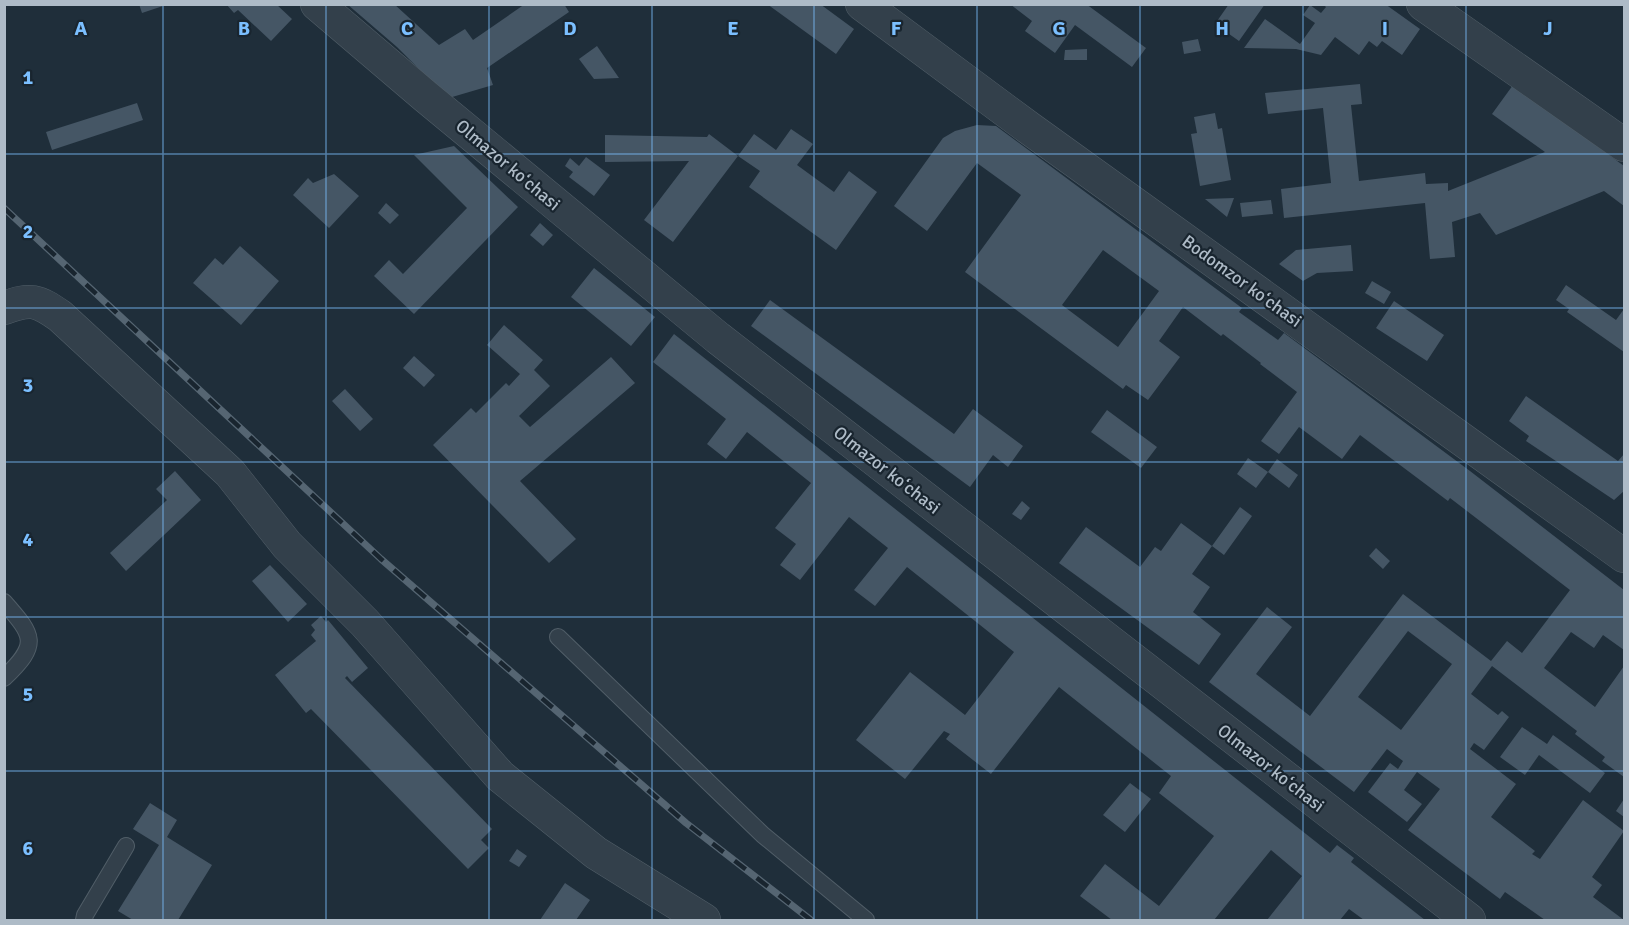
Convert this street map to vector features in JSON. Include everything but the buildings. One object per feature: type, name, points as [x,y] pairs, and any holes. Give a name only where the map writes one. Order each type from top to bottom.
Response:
[{"type":"street","name":"Olmazor koʻchasi","points":[[317,4],[718,338],[1469,921]]},
{"type":"street","name":"Bodomzor koʻchasi","points":[[862,4],[1029,128],[1624,556]]},
{"type":"street","points":[[1423,4],[1624,145]]},
{"type":"street","points":[[4,308],[22,301],[41,302],[60,316],[230,473],[287,545],[365,623],[500,776],[596,853],[704,921]]},
{"type":"lane","points":[[4,602],[22,622],[29,637],[27,652],[4,678]]},
{"type":"lane","points":[[558,637],[763,835],[866,921]]},
{"type":"lane","points":[[88,919],[126,846]]},
{"type":"railway","points":[[4,208],[381,559],[686,823],[811,920]]}]
